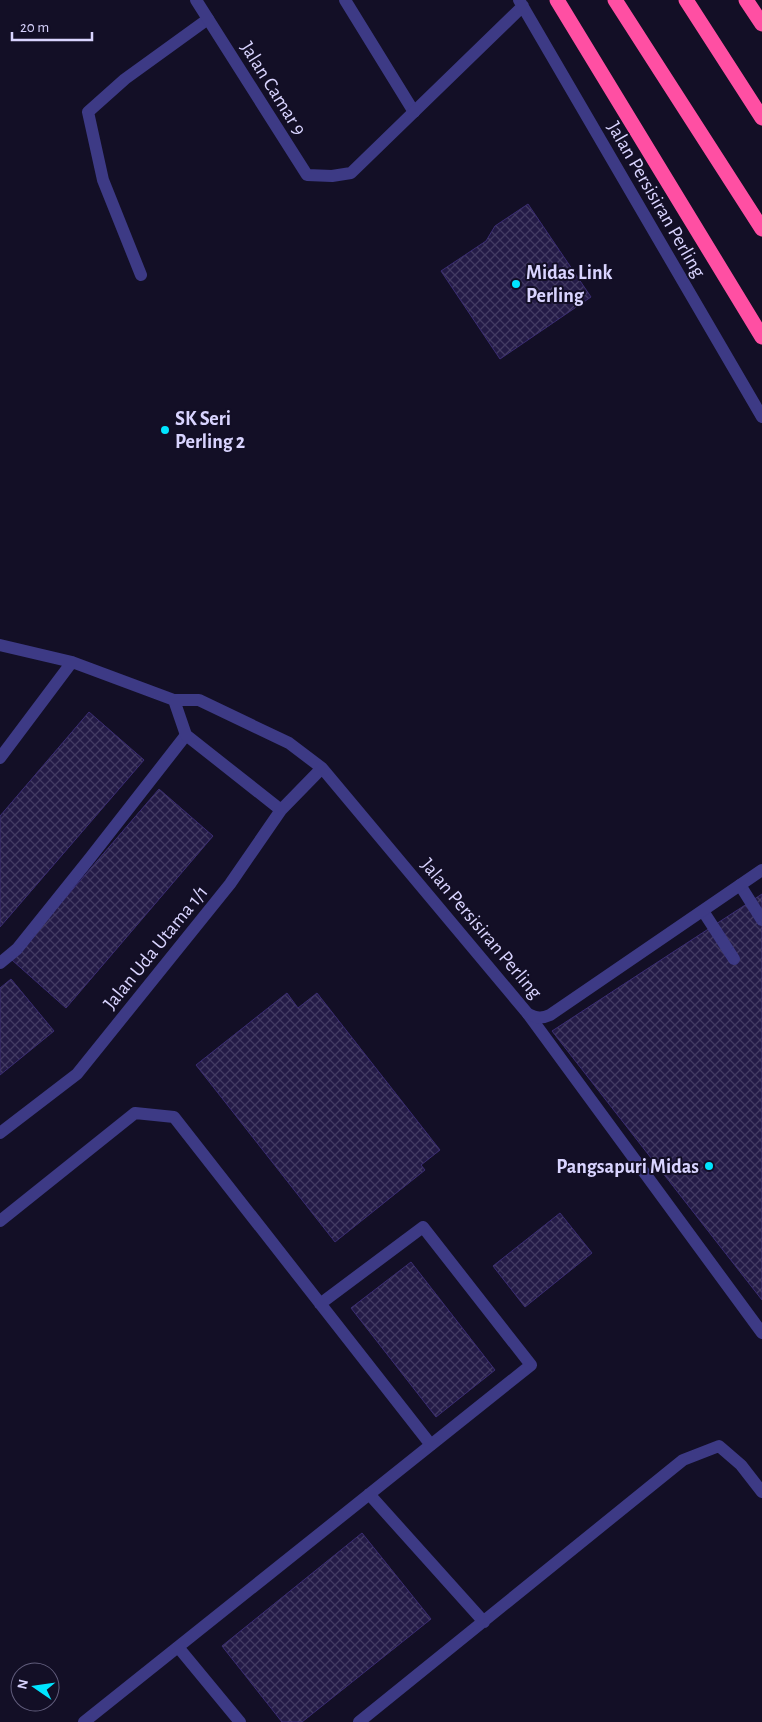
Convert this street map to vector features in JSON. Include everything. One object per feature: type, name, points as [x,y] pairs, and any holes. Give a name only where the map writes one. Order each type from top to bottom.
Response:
[{"type":"highway","points":[[557,0],[762,337]]},
{"type":"highway","points":[[615,0],[762,228]]},
{"type":"highway","points":[[686,0],[762,118]]},
{"type":"highway","points":[[746,0],[762,24]]},
{"type":"street","name":"Jalan Camar 9","points":[[196,0],[307,175],[332,176],[351,173],[414,112]]},
{"type":"street","points":[[345,0],[414,112],[521,3]]},
{"type":"street","name":"Jalan Persisiran Perling","points":[[521,3],[762,417]]},
{"type":"street","points":[[141,274],[104,180],[88,112],[125,79],[208,19]]},
{"type":"street","points":[[0,645],[72,662],[174,700],[186,735],[281,810]]},
{"type":"street","points":[[0,758],[72,662]]},
{"type":"street","name":"Jalan Persisiran Perling","points":[[174,700],[199,700],[289,743],[322,768],[528,1014],[537,1018],[544,1018],[762,870]]},
{"type":"street","points":[[0,963],[23,941],[186,735]]},
{"type":"street","name":"Jalan Uda Utama 1/1","points":[[0,1134],[77,1074],[230,884],[281,810],[322,768]]},
{"type":"street","points":[[740,886],[762,920]]},
{"type":"street","points":[[703,910],[734,959]]},
{"type":"street","points":[[528,1014],[762,1333]]},
{"type":"street","points":[[0,1221],[135,1113],[174,1117],[431,1444]]},
{"type":"street","points":[[84,1722],[531,1365],[423,1227],[320,1304]]},
{"type":"street","points":[[359,1722],[683,1460],[719,1446],[741,1465],[762,1492]]},
{"type":"street","points":[[369,1494],[484,1622]]},
{"type":"street","points":[[178,1647],[240,1722]]},
{"type":"building","name":"Midas Link Perling","points":[[528,204],[591,297],[500,359],[441,271],[486,241],[495,226]]},
{"type":"building","points":[[89,712],[144,760],[0,927],[0,816]]},
{"type":"building","points":[[159,789],[213,836],[66,1008],[12,960]]},
{"type":"building","name":"Pangsapuri Midas","points":[[762,894],[762,1300],[552,1031]]},
{"type":"building","points":[[11,979],[54,1031],[0,1075],[0,988]]},
{"type":"building","points":[[287,993],[298,1008],[317,993],[440,1150],[421,1165],[425,1170],[335,1242],[196,1065]]},
{"type":"building","points":[[560,1213],[592,1253],[525,1307],[493,1266]]},
{"type":"building","points":[[411,1262],[495,1370],[436,1417],[351,1308]]},
{"type":"building","points":[[362,1533],[431,1619],[302,1722],[282,1722],[222,1646]]},
{"type":"place","name":"Midas Link Perling","points":[[516,284]]},
{"type":"place","name":"SK Seri Perling 2","points":[[165,430]]},
{"type":"place","name":"Pangsapuri Midas","points":[[709,1166]]}]
